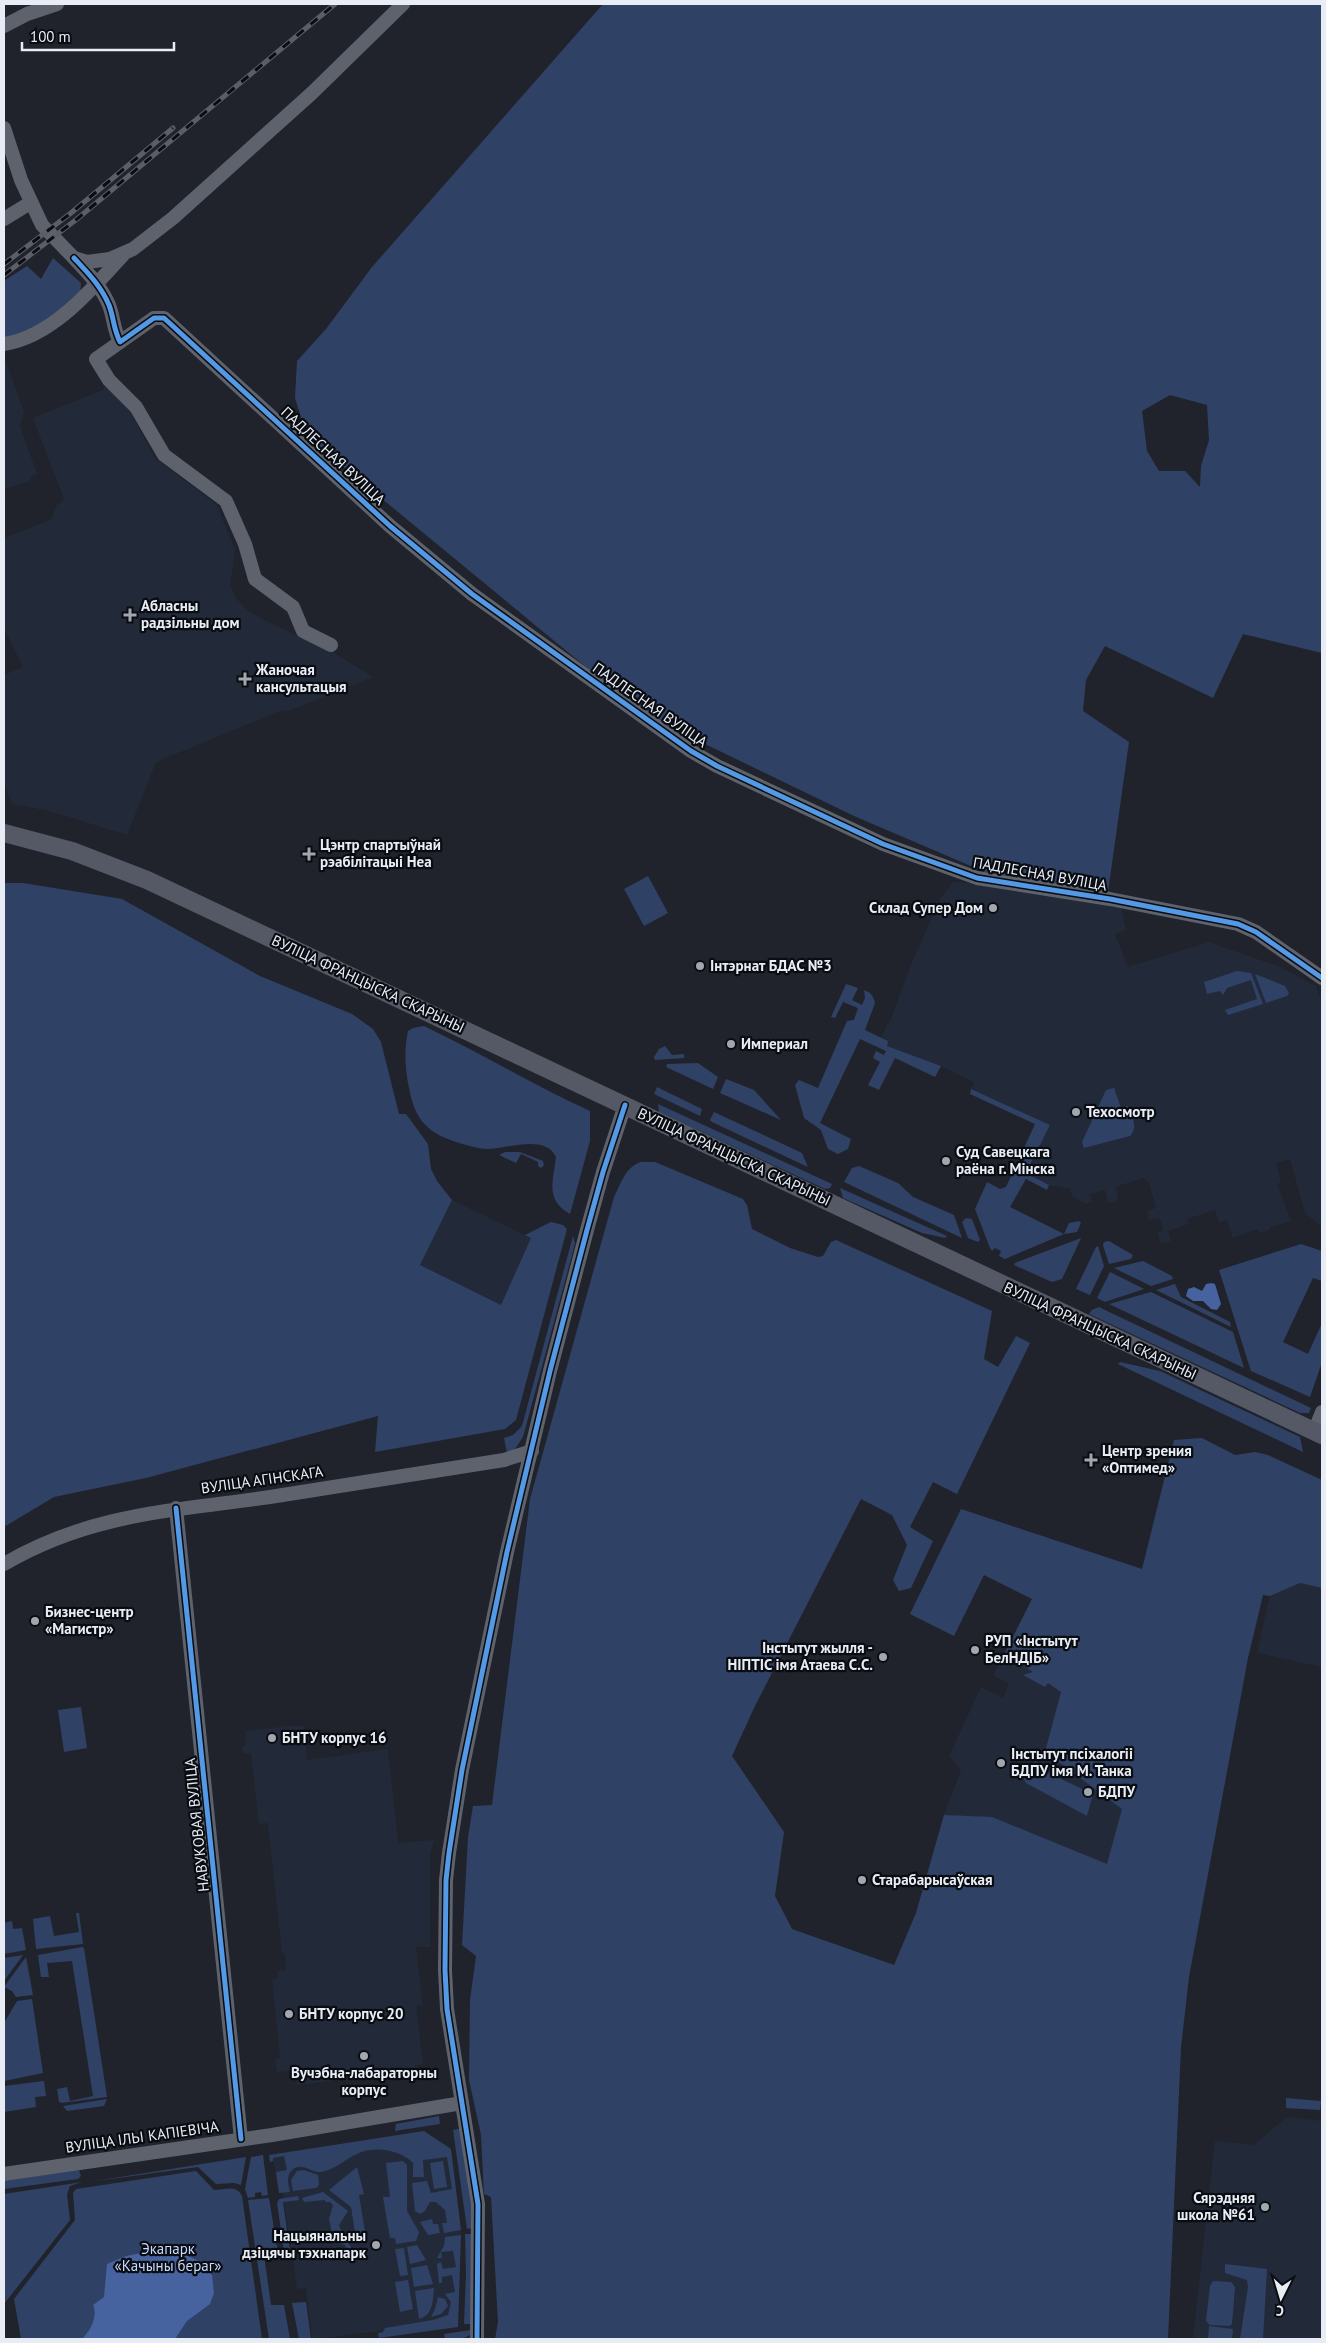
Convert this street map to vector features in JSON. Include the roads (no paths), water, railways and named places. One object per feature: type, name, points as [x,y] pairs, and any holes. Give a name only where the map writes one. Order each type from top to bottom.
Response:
[{"type":"main road","name":"ВУЛІЦА ФРАНЦЫСКА СКАРЫНЫ","points":[[4,834],[72,851],[136,875],[1318,1434]]},
{"type":"street","points":[[4,26],[23,9],[57,4]]},
{"type":"street","points":[[4,344],[29,336],[61,316],[85,296],[123,255],[155,234],[251,148],[312,93],[403,4]]},
{"type":"street","points":[[4,128],[30,203],[42,225],[98,283],[109,305],[113,326],[120,342]]},
{"type":"street","points":[[4,219],[30,203]]},
{"type":"street","points":[[74,258],[87,262],[123,255]]},
{"type":"street","name":"ПАДЛЕСНАЯ ВУЛІЦА","points":[[331,645],[303,631],[293,607],[277,593],[255,579],[245,544],[226,502],[164,455],[136,407],[109,380],[96,359],[154,318],[164,318],[390,526],[472,594],[691,751],[717,766],[883,844],[977,878],[1110,899],[1238,924],[1256,932],[1322,978]]},
{"type":"street","points":[[477,2339],[478,2204],[447,2009],[445,1970],[446,1880],[462,1770],[507,1552],[550,1371],[598,1188],[625,1105]]},
{"type":"street","points":[[1318,1434],[1322,1412]]},
{"type":"street","name":"ВУЛІЦА АГІНСКАГА","points":[[4,1564],[41,1544],[79,1529],[116,1519],[176,1508],[268,1497],[504,1460],[532,1451]]},
{"type":"street","name":"НАВУКОВАЯ ВУЛІЦА","points":[[176,1508],[241,2139]]},
{"type":"street","name":"ВУЛІЦА ІЛЬІ КАПІЕВІЧА","points":[[4,2174],[241,2139],[462,2103]]},
{"type":"railway","points":[[4,275],[77,219],[335,4]]},
{"type":"railway","points":[[4,264],[71,213],[173,128]]},
{"type":"place","name":"Абласны радзільны дом","points":[[130,615]]},
{"type":"place","name":"Жаночая кансультацыя","points":[[245,679]]},
{"type":"place","name":"Цэнтр спартыўнай рэабілітацыі Неа","points":[[309,854]]},
{"type":"place","name":"Склад Супер Дом","points":[[993,908]]},
{"type":"place","name":"Інтэрнат БДАС №3","points":[[700,966]]},
{"type":"place","name":"Империал","points":[[731,1044]]},
{"type":"place","name":"Техосмотр","points":[[1076,1112]]},
{"type":"place","name":"Суд Савецкага раёна г. Мінска","points":[[946,1161]]},
{"type":"place","name":"Центр зрения «Оптимед»","points":[[1091,1460]]},
{"type":"place","name":"Бизнес-центр «Магистр»","points":[[35,1621]]},
{"type":"place","name":"РУП «Інстытут БелНДІБ»","points":[[975,1650]]},
{"type":"place","name":"Інстытут жылля - НІПТІС імя Атаева С.С.","points":[[883,1657]]},
{"type":"place","name":"БНТУ корпус 16","points":[[272,1738]]},
{"type":"place","name":"Інстытут псіхалогіі БДПУ імя М. Танка","points":[[1001,1763]]},
{"type":"place","name":"БДПУ","points":[[1088,1792]]},
{"type":"place","name":"Старабарысаўская","points":[[862,1880]]},
{"type":"place","name":"БНТУ корпус 20","points":[[289,2014]]},
{"type":"place","name":"Вучэбна-лабараторны корпус","points":[[364,2056]]},
{"type":"place","name":"Сярэдняя школа №61","points":[[1265,2207]]},
{"type":"place","name":"Нацыянальны дзіцячы тэхнапарк","points":[[376,2245]]},
{"type":"park label","name":"Экапарк «Качыны бераг»","points":[[168,2258]]}]
